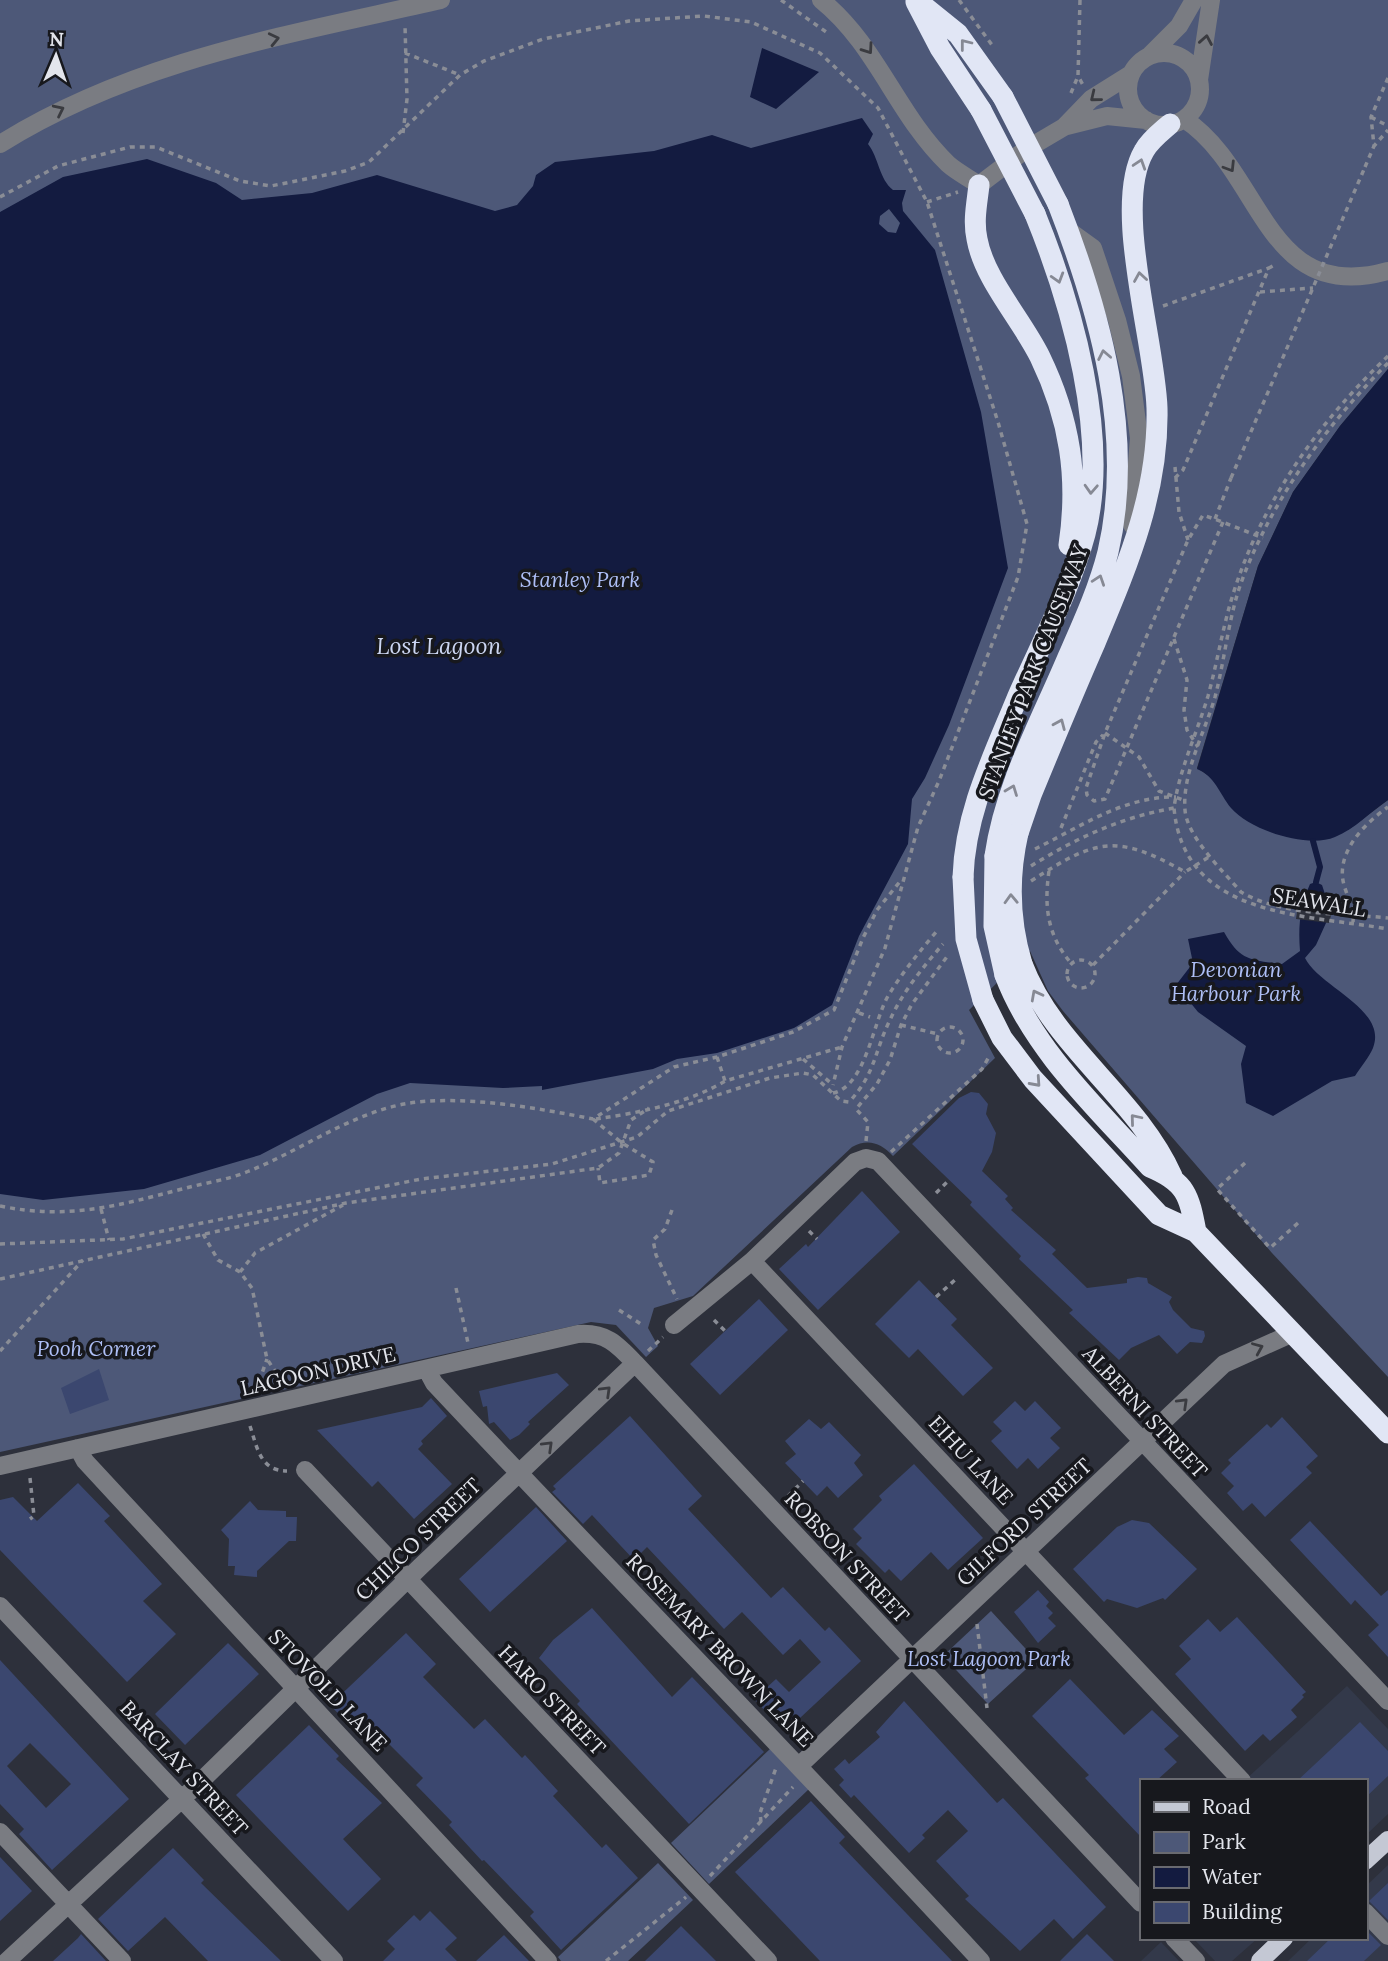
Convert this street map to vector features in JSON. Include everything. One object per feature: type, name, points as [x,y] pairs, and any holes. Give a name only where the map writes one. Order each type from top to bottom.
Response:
[{"type":"highway","name":"STANLEY PARK CAUSEWAY","points":[[916,0],[958,34],[1003,97],[1058,204],[1091,302],[1108,377],[1116,439],[1116,502],[1101,577],[1008,802],[995,856],[995,926],[1014,970],[1033,1031],[1150,1167],[1172,1176]]},
{"type":"highway","name":"STANLEY PARK CAUSEWAY","points":[[916,0],[940,48],[981,110],[1035,214],[1074,334],[1091,447],[1087,524],[1063,592],[975,802],[963,877],[966,939],[983,1000],[996,1027],[1033,1079],[1160,1215],[1196,1231]]},
{"type":"highway","points":[[1177,122],[1144,151],[1133,194],[1136,252],[1156,384],[1156,432],[1143,519],[1120,583],[1031,794],[1018,833],[1012,866],[1014,970],[1048,1015],[1159,1147],[1172,1176],[1190,1197],[1196,1231],[1388,1433]]},
{"type":"highway","points":[[969,188],[981,253],[1040,358],[1063,415],[1072,449],[1074,507],[1063,592]]},
{"type":"main road","points":[[1367,1859],[1388,1840]]},
{"type":"main road","points":[[1260,1961],[1282,1940]]},
{"type":"street","points":[[0,145],[41,118],[106,88],[176,63],[441,0]]},
{"type":"street","points":[[821,0],[843,18],[868,48],[933,147],[969,188],[1064,127],[1091,99],[1131,74],[1139,63],[1179,26],[1194,0]]},
{"type":"street","points":[[1177,122],[1198,102],[1211,0]]},
{"type":"street","points":[[1150,55],[1168,53],[1185,59],[1193,67],[1199,80]]},
{"type":"street","points":[[1131,74],[1129,97],[1136,111],[1148,121]]},
{"type":"street","points":[[1064,127],[1107,116],[1177,122],[1205,132],[1219,148],[1255,207],[1291,254],[1323,274],[1346,279],[1388,271]]},
{"type":"street","points":[[1068,230],[1093,248],[1117,320],[1131,376],[1139,439],[1134,509],[1120,583]]},
{"type":"street","name":"ALBERNI STREET","points":[[752,1261],[855,1162],[866,1158],[881,1164],[1388,1702]]},
{"type":"street","points":[[674,1325],[752,1261]]},
{"type":"street","name":"EIHU LANE","points":[[752,1261],[1240,1779]]},
{"type":"street","name":"LAGOON DRIVE","points":[[0,1466],[592,1333],[611,1340],[635,1363]]},
{"type":"street","name":"GILFORD STREET","points":[[795,1759],[912,1659],[1224,1364],[1293,1333]]},
{"type":"street","name":"CHILCO STREET","points":[[7,1961],[182,1799],[406,1580],[635,1363]]},
{"type":"street","name":"ROBSON STREET","points":[[635,1363],[1140,1902]]},
{"type":"street","name":"ROSEMARY BROWN LANE","points":[[428,1370],[434,1383],[519,1474],[795,1759],[981,1961]]},
{"type":"street","name":"STOVOLD LANE","points":[[78,1448],[85,1461],[548,1961]]},
{"type":"street","name":"HARO STREET","points":[[305,1470],[768,1961]]},
{"type":"street","name":"BARCLAY STREET","points":[[0,1606],[334,1961]]},
{"type":"street","points":[[0,1832],[121,1961]]},
{"type":"street","points":[[1367,1914],[1388,1936]]},
{"type":"street","points":[[1176,1940],[1196,1961]]},
{"type":"path","points":[[781,0],[831,36]]},
{"type":"path","points":[[1067,101],[1078,76],[1080,0]]},
{"type":"path","points":[[0,197],[58,166],[130,147],[156,147],[240,181],[271,186],[304,181],[369,162],[403,133],[460,75],[521,45],[581,29],[629,21],[704,16],[751,22],[820,53],[878,108]]},
{"type":"path","points":[[403,133],[407,99],[405,19]]},
{"type":"path","points":[[405,53],[460,75]]},
{"type":"path","points":[[1078,76],[1085,89]]},
{"type":"path","points":[[1374,146],[1371,117],[1388,78]]},
{"type":"path","points":[[801,1058],[833,1085],[842,1047],[885,948],[918,827],[939,781],[1018,577],[1027,524],[998,422],[927,202],[878,108],[872,91]]},
{"type":"path","points":[[1214,519],[1374,146],[1388,128],[1371,117]]},
{"type":"path","points":[[927,202],[969,188]]},
{"type":"path","points":[[1161,307],[1269,268],[1291,254]]},
{"type":"path","points":[[1175,478],[1183,470],[1269,268]]},
{"type":"path","points":[[1025,870],[1088,834],[1125,820],[1174,808],[1235,590],[1254,534],[1280,487],[1327,420],[1388,356]]},
{"type":"path","points":[[1388,362],[1320,442],[1274,514],[1242,581],[1186,801],[1187,819],[1195,839],[1212,855],[1241,892],[1261,901],[1293,908],[1388,918]]},
{"type":"path","points":[[1175,466],[1179,512],[1188,540]]},
{"type":"path","points":[[1223,522],[1105,799],[1100,802],[1089,799],[1086,788],[1105,733],[1188,540],[1203,515],[1223,522],[1263,538]]},
{"type":"path","points":[[1174,639],[1187,680],[1184,710],[1186,730],[1198,749]]},
{"type":"path","points":[[1105,733],[1139,757],[1159,791],[1186,801]]},
{"type":"path","points":[[1061,828],[1096,741],[1105,733]]},
{"type":"path","points":[[1025,854],[1104,814],[1155,797],[1175,797]]},
{"type":"path","points":[[1353,922],[1342,868],[1361,829],[1388,807]]},
{"type":"path","name":"SEAWALL","points":[[1174,808],[1176,824],[1197,865],[1220,888],[1245,903],[1292,915],[1388,929]]},
{"type":"path","points":[[1024,885],[1082,852],[1100,846],[1120,844],[1151,853],[1185,872]]},
{"type":"path","points":[[1093,965],[1185,872],[1212,855]]},
{"type":"path","points":[[1050,869],[1046,896],[1051,930],[1054,940],[1071,963]]},
{"type":"path","points":[[593,1119],[674,1067],[716,1057],[793,1032],[835,1010],[877,910],[903,877]]},
{"type":"path","points":[[832,1093],[840,1091],[860,1069],[887,998],[937,931]]},
{"type":"path","points":[[0,1244],[109,1240],[421,1179],[552,1164],[622,1143],[646,1132],[668,1111],[761,1080],[803,1073],[823,1082],[841,1101],[849,1102],[874,1069],[888,1022],[898,1004],[943,944]]},
{"type":"path","points":[[868,1122],[856,1109],[877,1084],[890,1060],[901,1025],[912,1004],[949,954]]},
{"type":"path","points":[[1080,959],[1093,965],[1096,972],[1094,981],[1082,988],[1069,982],[1067,972],[1071,963],[1080,959]]},
{"type":"path","points":[[859,1013],[870,1017]]},
{"type":"path","points":[[901,1025],[938,1034]]},
{"type":"path","points":[[945,1028],[957,1028],[963,1035],[961,1047],[954,1053],[945,1052],[937,1042],[938,1034],[945,1028]]},
{"type":"path","points":[[0,1206],[36,1214],[101,1209],[247,1172],[354,1121],[404,1104],[464,1102],[593,1119],[649,1108],[842,1047]]},
{"type":"path","points":[[716,1057],[725,1082]]},
{"type":"path","points":[[896,1150],[982,1069]]},
{"type":"path","points":[[0,1279],[346,1203],[598,1167],[619,1153],[631,1120],[649,1108]]},
{"type":"path","points":[[593,1119],[622,1143],[653,1162],[649,1175],[600,1183],[598,1167]]},
{"type":"path","points":[[1245,1163],[1217,1189],[1270,1248],[1298,1223]]},
{"type":"path","points":[[936,1193],[949,1180]]},
{"type":"path","points":[[240,1272],[255,1253],[346,1203]]},
{"type":"path","points":[[101,1209],[109,1240]]},
{"type":"path","points":[[672,1210],[666,1229],[653,1240],[656,1255],[677,1300]]},
{"type":"path","points":[[809,1231],[817,1239]]},
{"type":"path","points":[[203,1234],[218,1260],[240,1272],[252,1288],[267,1359],[285,1386]]},
{"type":"path","points":[[0,1351],[84,1259]]},
{"type":"path","points":[[936,1297],[956,1279]]},
{"type":"path","points":[[456,1288],[468,1345]]},
{"type":"path","points":[[620,1310],[641,1324]]},
{"type":"path","points":[[714,1320],[725,1331]]},
{"type":"path","points":[[635,1363],[674,1325]]},
{"type":"path","points":[[260,1392],[259,1382],[267,1359]]},
{"type":"path","points":[[249,1422],[261,1458],[275,1471]]},
{"type":"path","points":[[30,1476],[34,1516],[30,1519]]},
{"type":"path","points":[[788,1496],[803,1481]]},
{"type":"path","points":[[976,1618],[978,1651],[988,1708]]},
{"type":"path","points":[[761,1822],[760,1813],[774,1772],[795,1759]]},
{"type":"path","points":[[706,1880],[793,1787],[795,1759]]},
{"type":"path","points":[[606,1961],[688,1895]]},
{"type":"shaded area","points":[[1347,1686],[1388,1729],[1388,1814],[1367,1834],[1367,1779],[1246,1779]]},
{"type":"shaded area","points":[[1388,1865],[1388,1961],[1288,1961],[1310,1940],[1367,1940],[1367,1885]]},
{"type":"shaded area","points":[[1195,1940],[1256,1940],[1232,1961],[1215,1961]]},
{"type":"shaded area","points":[[1161,1942],[1179,1961],[1141,1961]]},
{"type":"green space","name":"Stanley Park","points":[[0,0],[1388,0],[1388,369],[1340,426],[1293,492],[1258,566],[1197,768],[1212,778],[1348,830],[1388,800],[1388,1377],[1272,1253],[1063,1011],[1048,991],[1030,951],[969,1010],[995,1058],[893,1156],[874,1143],[852,1147],[693,1296],[654,1308],[648,1328],[658,1346],[646,1357],[616,1325],[591,1322],[0,1452]]},
{"type":"green space","name":"Lost Lagoon Park","points":[[991,1611],[1036,1660],[988,1704],[943,1656]]},
{"type":"green space","points":[[770,1749],[809,1789],[709,1884],[671,1843]]},
{"type":"green space","points":[[658,1863],[693,1900],[628,1961],[561,1961],[558,1957]]},
{"type":"water","points":[[762,48],[819,72],[776,109],[750,97]]},
{"type":"water","name":"Lost Lagoon","points":[[862,118],[873,134],[868,144],[885,180],[893,190],[906,190],[902,203],[903,211],[935,250],[981,412],[1008,568],[949,725],[925,778],[912,799],[908,844],[859,936],[832,1005],[794,1028],[717,1053],[677,1059],[653,1069],[542,1090],[542,1086],[503,1088],[410,1083],[377,1094],[260,1155],[144,1189],[43,1200],[0,1194],[0,212],[63,177],[147,159],[216,183],[242,200],[312,193],[377,175],[495,211],[517,205],[533,186],[536,175],[555,162],[654,151],[712,135],[751,148]],"holes":[[[889,209],[900,223],[896,233],[888,232],[879,224],[880,216]]]},
{"type":"water","points":[[1388,369],[1388,800],[1356,825],[1335,837],[1310,841],[1295,839],[1251,824],[1231,808],[1213,780],[1197,769],[1258,566],[1293,492],[1340,426]]},
{"type":"water","points":[[1316,882],[1322,885],[1331,912],[1316,945],[1305,958],[1313,969],[1362,1010],[1371,1022],[1375,1034],[1373,1048],[1355,1076],[1332,1081],[1273,1116],[1246,1103],[1241,1064],[1246,1046],[1198,1012],[1176,985],[1193,963],[1188,939],[1224,932],[1241,954],[1282,964],[1300,951],[1302,909],[1310,884]]},
{"type":"pier","points":[[1298,904],[1333,908],[1329,923],[1296,919]]},
{"type":"building","points":[[971,1092],[979,1093],[988,1104],[986,1114],[996,1133],[992,1152],[982,1171],[1008,1196],[1005,1199],[1013,1208],[1011,1210],[1056,1250],[1052,1254],[1087,1288],[1127,1283],[1127,1279],[1138,1277],[1147,1278],[1148,1283],[1172,1297],[1169,1302],[1173,1310],[1191,1328],[1204,1331],[1202,1343],[1190,1342],[1177,1354],[1159,1335],[1131,1348],[1119,1360],[1069,1313],[1073,1310],[1019,1259],[1021,1256],[970,1205],[972,1202],[912,1144],[959,1098]]},
{"type":"building","points":[[862,1191],[900,1232],[818,1310],[779,1269],[806,1244],[808,1247]]},
{"type":"building","points":[[919,1280],[957,1319],[951,1325],[993,1368],[963,1396],[918,1349],[909,1358],[875,1324]]},
{"type":"building","points":[[759,1299],[788,1330],[720,1395],[690,1364]]},
{"type":"building","points":[[99,1369],[109,1400],[70,1414],[61,1388]]},
{"type":"building","points":[[557,1373],[569,1385],[528,1422],[530,1424],[519,1435],[510,1440],[494,1422],[489,1424],[487,1406],[483,1407],[479,1391]]},
{"type":"building","points":[[431,1398],[447,1416],[421,1441],[423,1444],[418,1449],[452,1484],[414,1519],[378,1481],[372,1487],[317,1430],[422,1407]]},
{"type":"building","points":[[1015,1401],[1025,1411],[1035,1401],[1061,1428],[1050,1438],[1060,1448],[1038,1469],[1028,1458],[1017,1469],[991,1441],[1002,1431],[993,1422]]},
{"type":"building","points":[[630,1416],[702,1496],[688,1509],[771,1598],[783,1587],[825,1631],[829,1627],[861,1661],[785,1732],[754,1699],[776,1679],[789,1692],[821,1662],[800,1639],[783,1655],[742,1612],[724,1629],[647,1547],[634,1560],[592,1515],[583,1524],[552,1492],[556,1489],[553,1486]]},
{"type":"building","points":[[1282,1417],[1318,1456],[1306,1467],[1312,1473],[1265,1517],[1252,1503],[1243,1511],[1227,1493],[1234,1486],[1221,1473],[1231,1463],[1228,1460],[1267,1424],[1271,1428]]},
{"type":"building","points":[[809,1419],[821,1429],[829,1422],[861,1455],[854,1463],[863,1475],[838,1498],[827,1486],[817,1496],[785,1463],[796,1454],[785,1441]]},
{"type":"building","points":[[914,1464],[983,1538],[948,1570],[931,1552],[901,1581],[889,1569],[885,1573],[856,1544],[862,1538],[853,1529],[882,1500],[879,1496]]},
{"type":"building","points":[[78,1483],[110,1516],[104,1521],[162,1584],[143,1601],[176,1634],[127,1682],[0,1550],[0,1500],[13,1497],[37,1521]]},
{"type":"building","points":[[250,1501],[258,1510],[286,1511],[286,1517],[297,1517],[296,1541],[289,1541],[257,1571],[257,1577],[234,1575],[235,1566],[228,1566],[229,1539],[221,1530]]},
{"type":"building","points":[[536,1507],[567,1541],[490,1612],[459,1579]]},
{"type":"building","points":[[1132,1520],[1149,1523],[1197,1569],[1165,1600],[1163,1598],[1137,1608],[1107,1599],[1104,1602],[1073,1569],[1117,1527]]},
{"type":"building","points":[[1310,1521],[1381,1596],[1388,1590],[1388,1657],[1368,1635],[1379,1625],[1355,1600],[1351,1605],[1290,1540]]},
{"type":"building","points":[[1038,1590],[1049,1602],[1046,1606],[1053,1613],[1048,1618],[1056,1626],[1038,1643],[1014,1612]]},
{"type":"building","points":[[592,1608],[672,1697],[692,1677],[764,1752],[689,1824],[577,1704],[580,1701],[539,1658],[553,1640]]},
{"type":"building","points":[[1237,1617],[1306,1692],[1291,1710],[1297,1717],[1270,1741],[1263,1734],[1245,1751],[1175,1674],[1191,1659],[1179,1646],[1208,1619],[1220,1632]]},
{"type":"building","points":[[406,1633],[436,1664],[423,1677],[474,1729],[485,1719],[522,1758],[525,1755],[558,1791],[553,1796],[602,1848],[606,1844],[638,1878],[561,1950],[530,1916],[534,1912],[484,1860],[482,1861],[449,1825],[452,1822],[416,1785],[423,1778],[371,1726],[360,1736],[330,1705]]},
{"type":"building","points":[[228,1643],[259,1674],[185,1745],[155,1714]]},
{"type":"building","points":[[0,1660],[129,1799],[52,1870],[19,1834],[24,1829],[0,1804]],"holes":[[[30,1743],[71,1784],[46,1808],[7,1766]]]},
{"type":"building","points":[[1070,1679],[1124,1735],[1152,1710],[1179,1736],[1164,1749],[1177,1762],[1158,1779],[1140,1779],[1140,1836],[1085,1778],[1089,1775],[1032,1716]]},
{"type":"building","points":[[904,1701],[997,1803],[1003,1798],[1106,1907],[1073,1939],[1054,1919],[1020,1951],[965,1899],[969,1896],[936,1861],[968,1831],[948,1810],[922,1835],[925,1838],[909,1853],[854,1795],[851,1798],[839,1785],[844,1780],[834,1769],[845,1759],[849,1764],[880,1737],[876,1732]]},
{"type":"building","points":[[1360,1722],[1388,1751],[1388,1776],[1367,1796],[1367,1779],[1299,1779]]},
{"type":"building","points":[[309,1725],[339,1756],[336,1759],[382,1803],[343,1839],[381,1879],[348,1911],[236,1795]]},
{"type":"building","points":[[811,1801],[845,1837],[839,1843],[952,1961],[820,1961],[735,1872]]},
{"type":"building","points":[[173,1848],[204,1880],[201,1883],[281,1961],[208,1961],[165,1917],[128,1951],[98,1919]]},
{"type":"building","points":[[0,1857],[32,1891],[0,1921]]},
{"type":"building","points":[[1388,1883],[1388,1920],[1369,1901]]},
{"type":"building","points":[[430,1911],[457,1938],[445,1949],[457,1961],[383,1961],[395,1949],[387,1941],[414,1915],[420,1921]]},
{"type":"building","points":[[681,1926],[716,1961],[645,1961]]},
{"type":"building","points":[[1367,1931],[1381,1945],[1364,1961],[1307,1961],[1329,1940],[1367,1940]]},
{"type":"building","points":[[81,1934],[106,1961],[53,1961],[78,1938]]},
{"type":"building","points":[[1087,1934],[1114,1961],[1060,1961]]},
{"type":"building","points":[[504,1935],[529,1961],[476,1961]]},
{"type":"waterway","points":[[1313,841],[1320,867],[1316,882]]},
{"type":"park label","name":"Devonian Harbour Park","points":[[1236,981]]},
{"type":"park label","name":"Pooh Corner","points":[[96,1348]]}]
